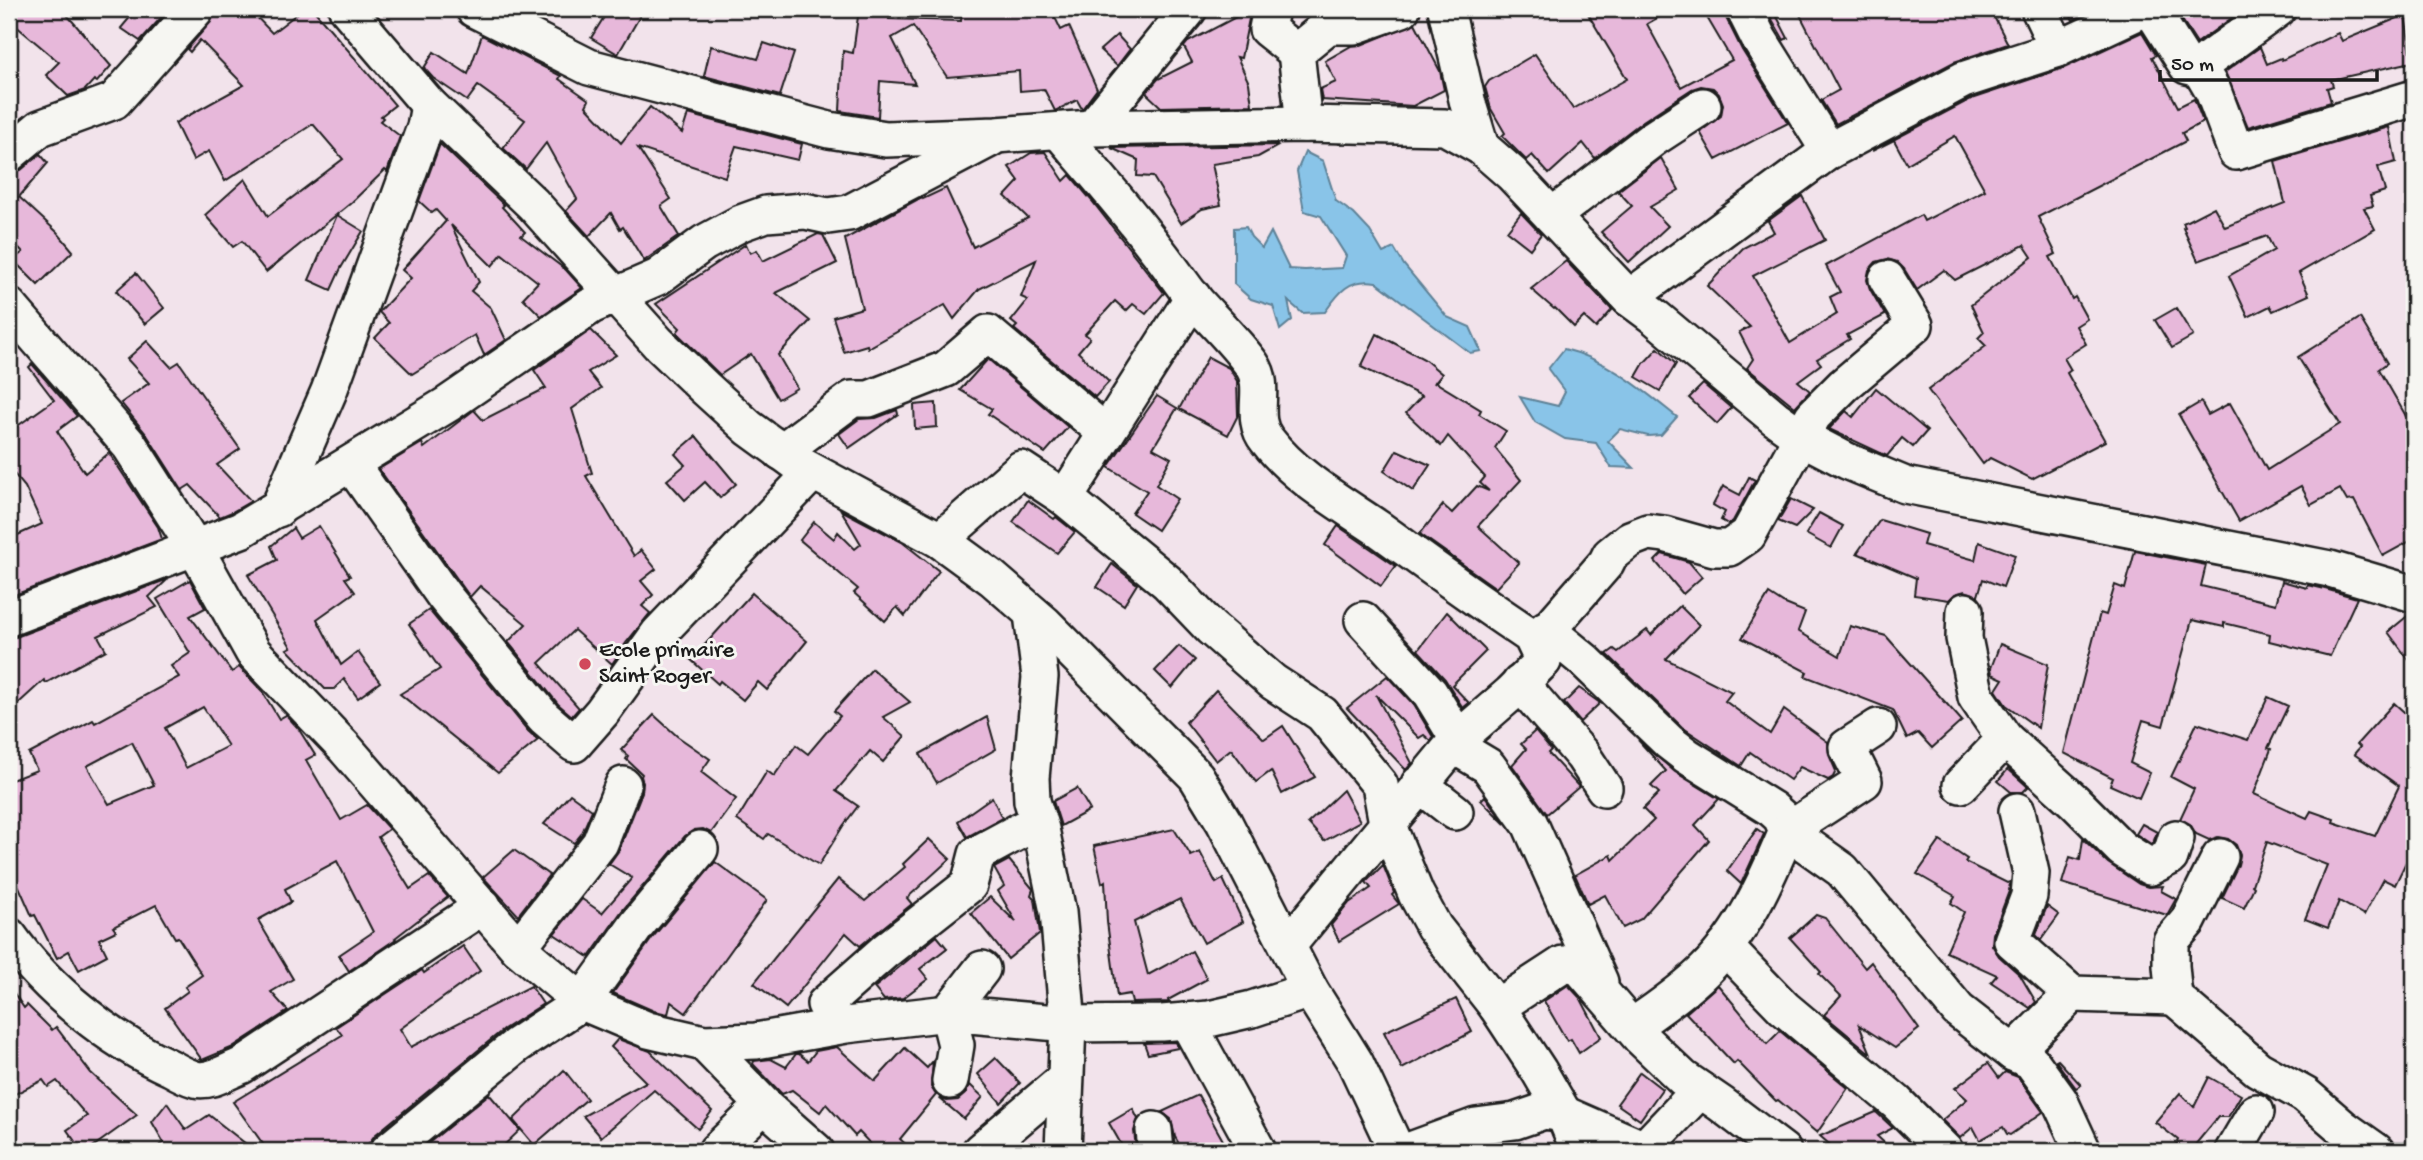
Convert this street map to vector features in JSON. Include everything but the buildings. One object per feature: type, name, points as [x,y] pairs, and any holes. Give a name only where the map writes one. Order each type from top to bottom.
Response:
[{"type":"street","points":[[9,153],[40,128],[114,101],[196,9]]},
{"type":"street","points":[[347,9],[429,105],[533,204],[658,343],[749,428],[812,473],[940,540],[992,578],[1102,681],[1196,776],[1310,990],[1355,1062],[1397,1151]]},
{"type":"street","points":[[474,9],[589,67],[829,130],[886,139],[1075,130],[1304,124],[1445,127],[1481,147],[1513,174],[1629,298],[1775,418],[1803,438],[1847,461],[1905,485],[2330,569],[2414,594]]},
{"type":"street","points":[[1271,9],[1267,29],[1296,52],[1304,124]]},
{"type":"street","points":[[1296,52],[1328,26],[1354,26],[1402,9]]},
{"type":"street","points":[[1446,9],[1481,147]]},
{"type":"street","points":[[1744,9],[1759,39],[1829,151]]},
{"type":"street","points":[[2039,9],[2058,49]]},
{"type":"street","points":[[1629,298],[1829,151],[1963,80],[2058,49],[2144,9]]},
{"type":"street","points":[[2151,9],[2187,66],[2200,69],[2213,91],[2236,152],[2414,98]]},
{"type":"street","points":[[2200,69],[2208,59],[2278,9]]},
{"type":"street","points":[[1075,130],[1180,12]]},
{"type":"street","points":[[278,509],[329,390],[425,127],[429,105]]},
{"type":"street","points":[[1552,216],[1654,138],[1703,106]]},
{"type":"street","points":[[1075,130],[1153,244],[1193,297],[1233,341],[1258,376],[1259,427],[1266,440],[1296,470],[1531,635],[1536,658],[1583,756],[1604,788]]},
{"type":"street","points":[[9,618],[241,530],[448,404],[591,306],[658,277],[704,243],[741,223],[766,214],[804,211],[828,216],[849,213],[996,135]]},
{"type":"street","points":[[1288,945],[1455,742],[1536,658],[1610,555],[1630,539],[1648,532],[1664,534],[1693,544],[1729,548],[1748,536],[1813,416],[1844,384],[1924,334],[1887,279]]},
{"type":"street","points":[[1065,498],[1193,297]]},
{"type":"street","points":[[9,306],[130,446],[195,548],[253,652],[345,748],[518,947],[582,1002],[648,1030],[704,1043],[756,1041],[846,1025],[948,1013],[1068,1024],[1187,1021],[1252,1009],[1310,990]]},
{"type":"street","points":[[781,452],[852,399],[869,399],[946,369],[988,333],[1107,433]]},
{"type":"street","points":[[351,464],[444,596],[544,718],[574,744],[602,712],[659,632],[812,473]]},
{"type":"street","points":[[940,540],[1021,468],[1065,498],[1167,582],[1211,628],[1273,682],[1322,714],[1380,785],[1387,823],[1416,894],[1434,928],[1497,1007],[1539,1071],[1564,1114],[1579,1151]]},
{"type":"street","points":[[1965,611],[1964,638],[1976,697],[2005,740],[2074,801],[2122,849],[2150,867],[2170,857],[2176,838]]},
{"type":"street","points":[[1032,614],[1040,677],[1031,778],[1032,801],[1058,912],[1068,1024],[1063,1151]]},
{"type":"street","points":[[1363,620],[1430,694],[1455,742],[1488,766],[1530,824],[1608,998]]},
{"type":"street","points":[[1536,658],[1585,662],[1669,742],[1772,809],[1781,817],[1787,831],[1842,870],[1958,1010],[2013,1053],[2031,1061],[2060,1101],[2083,1151]]},
{"type":"street","points":[[1632,1027],[1680,992],[1705,970],[1725,947],[1766,881],[1787,831],[1864,781],[1847,747],[1878,727]]},
{"type":"street","points":[[1961,785],[2005,740]]},
{"type":"street","points":[[1419,784],[1455,812]]},
{"type":"street","points":[[518,947],[600,844],[623,785]]},
{"type":"street","points":[[2017,811],[2031,873],[2029,896],[2012,942],[2073,994],[2174,997],[2258,1069],[2305,1095],[2342,1127],[2376,1151]]},
{"type":"street","points":[[825,1004],[885,951],[969,885],[977,854],[1038,821]]},
{"type":"street","points":[[388,1151],[517,1045],[582,1002],[637,925],[701,849]]},
{"type":"street","points":[[2174,997],[2171,941],[2188,921],[2220,857]]},
{"type":"street","points":[[13,951],[54,989],[154,1061],[197,1080],[212,1079],[241,1066],[482,906]]},
{"type":"street","points":[[1725,947],[1784,1008],[1896,1102],[1945,1151]]},
{"type":"street","points":[[1497,1007],[1563,964],[1577,964],[1667,1064],[1783,1151]]},
{"type":"street","points":[[948,1013],[982,970]]},
{"type":"street","points":[[2013,1053],[2073,994]]},
{"type":"street","points":[[948,1013],[956,1045],[950,1081]]},
{"type":"street","points":[[1187,1021],[1258,1151]]},
{"type":"street","points":[[704,1043],[764,1105],[816,1151]]},
{"type":"street","points":[[980,1151],[1065,1079]]},
{"type":"street","points":[[1408,1151],[1476,1126],[1515,1121],[1544,1111],[1564,1114],[1644,1149],[1700,1090]]},
{"type":"street","points":[[716,1151],[764,1105]]},
{"type":"street","points":[[2233,1151],[2256,1112]]},
{"type":"water","points":[[1305,152],[1323,161],[1336,201],[1354,214],[1370,231],[1383,253],[1394,248],[1404,265],[1447,317],[1470,327],[1481,351],[1470,353],[1376,282],[1352,284],[1335,298],[1325,312],[1302,313],[1288,301],[1292,320],[1280,330],[1273,306],[1251,299],[1234,284],[1234,228],[1246,227],[1262,248],[1271,232],[1289,269],[1342,268],[1346,256],[1321,216],[1304,211],[1297,171]]},
{"type":"water","points":[[1564,349],[1610,368],[1677,417],[1661,435],[1648,436],[1620,429],[1608,441],[1634,468],[1611,467],[1596,443],[1565,439],[1535,422],[1520,397],[1558,406],[1565,392],[1548,369]]},
{"type":"place","name":"Ecole primaire Saint Roger","points":[[585,664]]}]
